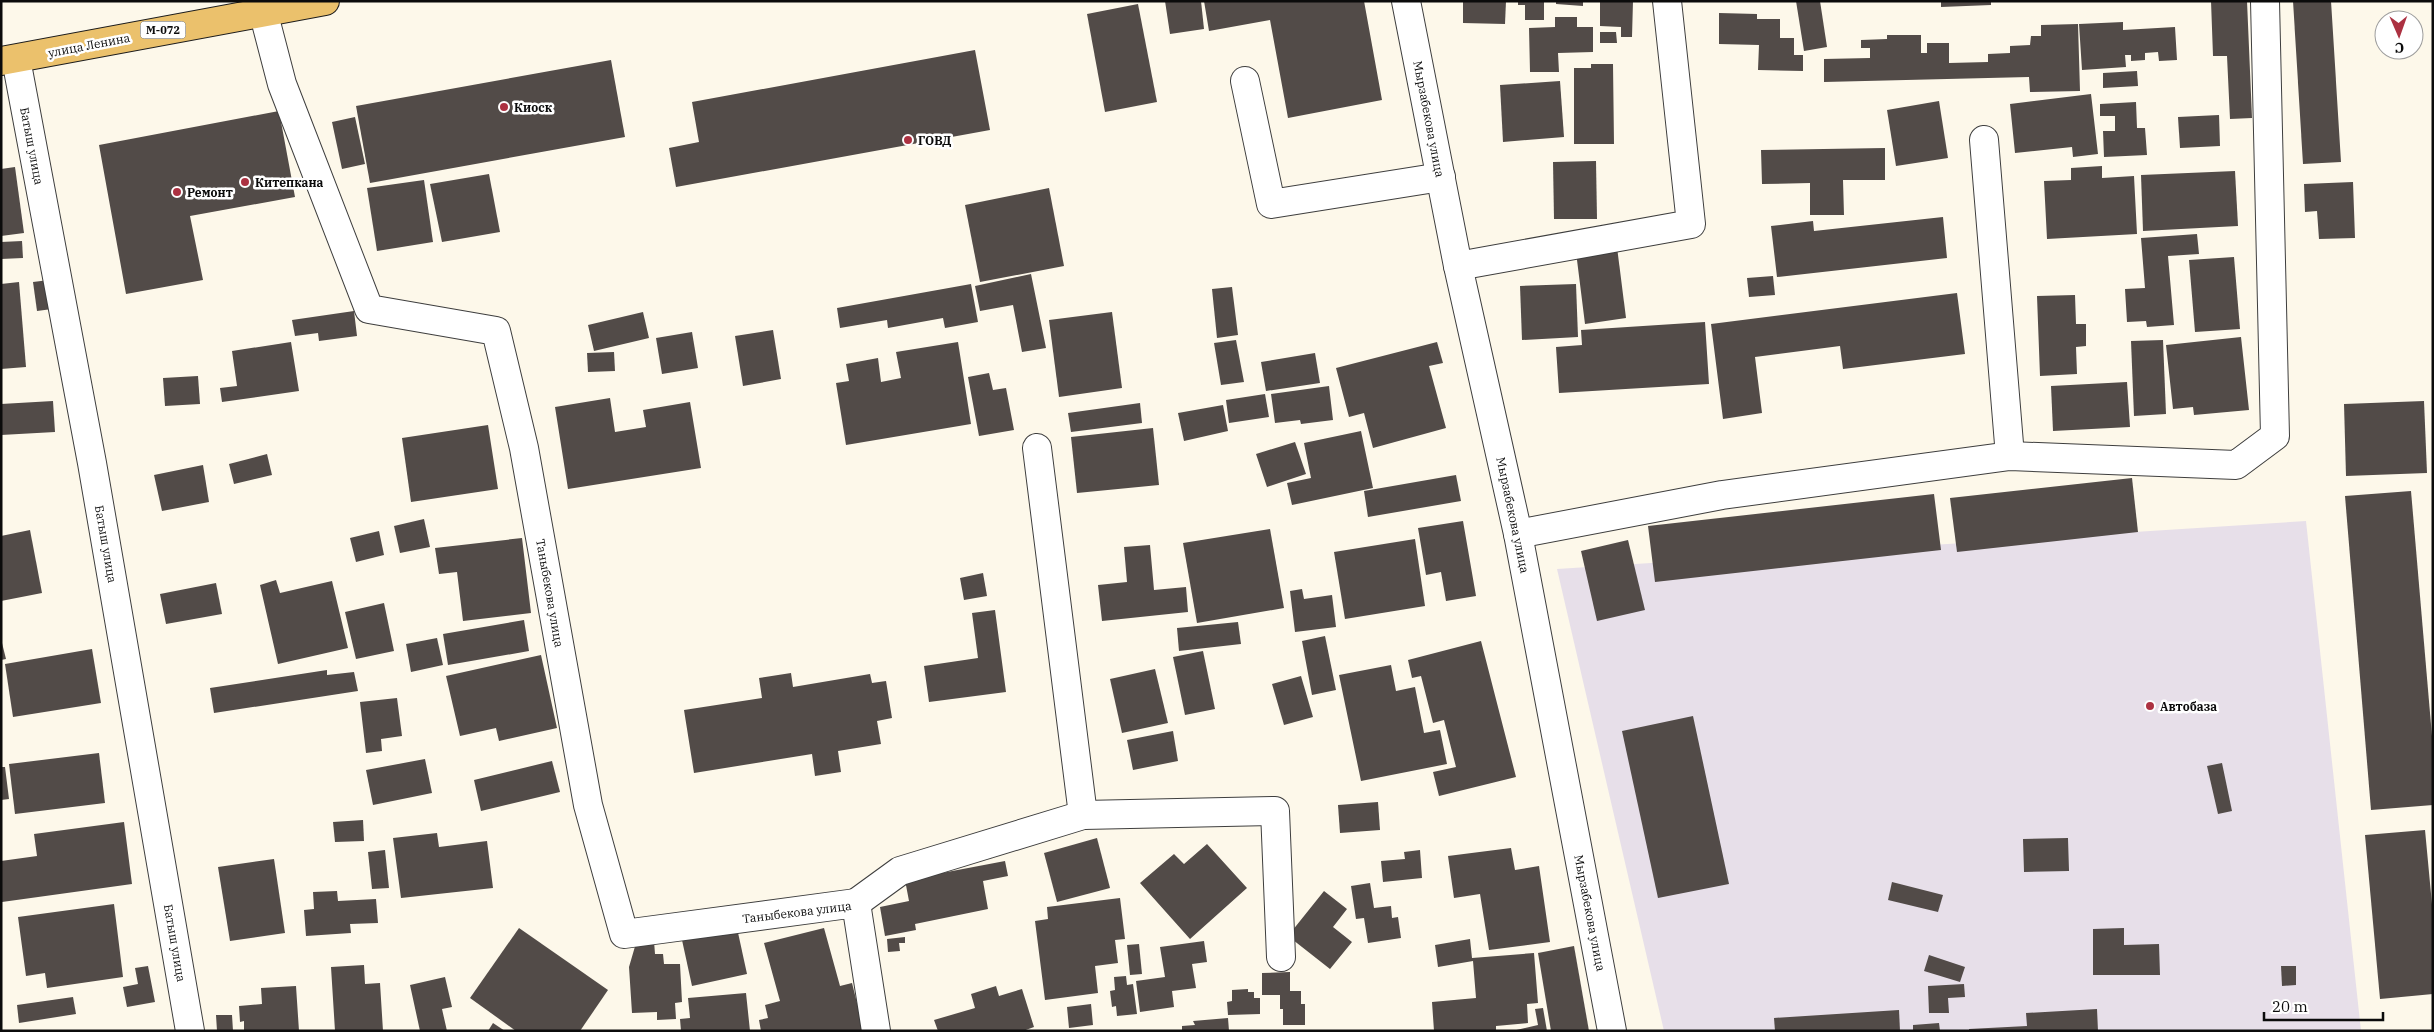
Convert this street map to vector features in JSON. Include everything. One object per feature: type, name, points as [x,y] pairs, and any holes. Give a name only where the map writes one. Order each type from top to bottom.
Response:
[{"type":"main road","name":"улица Ленина","points":[[8,60],[263,11],[325,1]]},
{"type":"street","name":"Мырзабекова улица","points":[[1406,1],[1458,266],[1518,534],[1612,1031]]},
{"type":"street","points":[[1458,266],[1691,224],[1667,1]]},
{"type":"street","points":[[1518,534],[1722,495],[2010,456],[2236,465],[2275,436],[2265,1]]},
{"type":"street","name":"Таныбекова улица","points":[[263,11],[282,84],[369,309],[496,331],[524,448],[588,805],[624,934],[856,903],[876,1031]]},
{"type":"street","name":"Батыш улица","points":[[8,60],[92,463],[190,1031]]},
{"type":"street","points":[[1245,81],[1271,204],[1441,177]]},
{"type":"street","points":[[1984,140],[2010,456]]},
{"type":"street","points":[[1037,448],[1083,815]]},
{"type":"street","points":[[856,903],[900,871],[1083,815],[1274,811],[1281,957]]},
{"type":"shaded area","name":"Автобаза","points":[[2306,521],[2361,1031],[1664,1031],[1557,569]]},
{"type":"building","points":[[1165,1],[1201,1],[1204,29],[1170,34]]},
{"type":"building","points":[[1204,1],[1364,1],[1382,100],[1288,118],[1270,20],[1209,31]]},
{"type":"building","points":[[1463,1],[1506,1],[1505,24],[1463,23]]},
{"type":"building","points":[[1518,1],[1544,1],[1544,20],[1525,20],[1525,5],[1518,5]]},
{"type":"building","points":[[1556,1],[1583,1],[1583,6],[1556,4]]},
{"type":"building","points":[[1600,1],[1633,1],[1632,37],[1621,37],[1621,27],[1600,26]]},
{"type":"building","points":[[1796,1],[1820,1],[1827,47],[1804,51]]},
{"type":"building","points":[[1941,1],[1991,1],[1991,5],[1941,7]]},
{"type":"building","points":[[2211,1],[2247,1],[2252,118],[2230,119],[2227,56],[2213,56]]},
{"type":"building","points":[[2293,1],[2331,1],[2341,162],[2303,164]]},
{"type":"building","points":[[1138,4],[1157,102],[1105,112],[1087,14]]},
{"type":"building","points":[[1719,13],[1757,14],[1757,19],[1780,19],[1780,38],[1794,38],[1794,55],[1803,55],[1803,71],[1758,70],[1759,45],[1719,44]]},
{"type":"building","points":[[1555,17],[1577,17],[1577,27],[1593,27],[1593,52],[1558,53],[1559,72],[1530,72],[1529,28],[1555,27]]},
{"type":"building","points":[[2123,22],[2123,30],[2175,27],[2177,60],[2159,61],[2158,52],[2145,53],[2145,60],[2131,61],[2131,55],[2125,55],[2126,67],[2082,70],[2079,24]]},
{"type":"building","points":[[2078,24],[2080,91],[2030,92],[2029,77],[1824,82],[1824,59],[1870,58],[1870,48],[1861,48],[1861,40],[1887,39],[1887,35],[1921,35],[1921,53],[1927,53],[1927,43],[1949,43],[1949,63],[1988,62],[1988,54],[2010,53],[2010,46],[2030,45],[2031,36],[2041,36],[2041,25]]},
{"type":"building","points":[[1600,32],[1616,32],[1617,43],[1600,43]]},
{"type":"building","points":[[975,50],[990,130],[676,187],[669,148],[699,142],[692,102]]},
{"type":"building","points":[[611,60],[625,137],[370,183],[356,106]]},
{"type":"building","points":[[1591,64],[1613,64],[1614,144],[1574,144],[1574,68],[1591,68]]},
{"type":"building","points":[[2137,71],[2138,86],[2103,88],[2103,73]]},
{"type":"building","points":[[1560,81],[1564,137],[1503,142],[1500,85]]},
{"type":"building","points":[[2091,94],[2098,154],[2073,157],[2072,147],[2015,153],[2010,104]]},
{"type":"building","points":[[1939,101],[1948,158],[1896,166],[1887,110]]},
{"type":"building","points":[[2136,102],[2137,128],[2145,128],[2147,155],[2104,157],[2103,131],[2115,131],[2115,116],[2100,116],[2100,104]]},
{"type":"building","points":[[279,111],[295,197],[190,216],[203,280],[126,294],[99,145]]},
{"type":"building","points":[[2219,115],[2220,146],[2180,148],[2178,117]]},
{"type":"building","points":[[355,117],[365,164],[342,169],[332,122]]},
{"type":"building","points":[[1885,148],[1885,180],[1843,180],[1844,215],[1810,215],[1810,183],[1762,184],[1761,150]]},
{"type":"building","points":[[1596,161],[1597,219],[1554,219],[1553,162]]},
{"type":"building","points":[[2102,166],[2102,178],[2134,176],[2137,234],[2047,239],[2044,181],[2071,180],[2071,168]]},
{"type":"building","points":[[15,167],[24,233],[1,236],[1,169]]},
{"type":"building","points":[[2235,171],[2238,226],[2143,231],[2141,175]]},
{"type":"building","points":[[489,174],[500,232],[442,242],[430,184]]},
{"type":"building","points":[[424,180],[433,242],[377,251],[367,188]]},
{"type":"building","points":[[2353,182],[2355,238],[2319,239],[2317,211],[2305,212],[2304,184]]},
{"type":"building","points":[[1049,188],[1064,266],[980,282],[965,205]]},
{"type":"building","points":[[1943,217],[1947,258],[1777,277],[1771,226],[1813,221],[1814,231]]},
{"type":"building","points":[[2197,234],[2199,254],[2168,256],[2174,325],[2147,327],[2146,321],[2127,322],[2125,289],[2145,288],[2141,238]]},
{"type":"building","points":[[22,241],[23,258],[1,259],[1,242]]},
{"type":"building","points":[[1617,247],[1626,318],[1585,324],[1576,252]]},
{"type":"building","points":[[2234,257],[2240,329],[2195,332],[2189,260]]},
{"type":"building","points":[[1031,274],[1046,348],[1022,352],[1013,305],[980,311],[975,286]]},
{"type":"building","points":[[1773,276],[1775,295],[1749,297],[1747,278]]},
{"type":"building","points":[[49,280],[52,309],[37,311],[33,282]]},
{"type":"building","points":[[19,282],[26,367],[1,369],[1,284]]},
{"type":"building","points":[[971,284],[978,322],[945,328],[943,318],[888,328],[887,320],[840,328],[837,308]]},
{"type":"building","points":[[1576,284],[1578,337],[1522,340],[1520,286]]},
{"type":"building","points":[[1232,287],[1238,335],[1217,338],[1212,289]]},
{"type":"building","points":[[1957,293],[1965,354],[1843,369],[1840,346],[1755,357],[1762,413],[1723,419],[1711,324]]},
{"type":"building","points":[[2075,295],[2076,324],[2086,324],[2086,346],[2076,347],[2077,374],[2040,376],[2037,296]]},
{"type":"building","points":[[354,311],[357,336],[319,341],[318,333],[295,336],[292,320]]},
{"type":"building","points":[[643,312],[649,338],[594,351],[588,325]]},
{"type":"building","points":[[1112,312],[1122,388],[1059,397],[1049,320]]},
{"type":"building","points":[[1705,322],[1709,384],[1559,393],[1556,347],[1582,345],[1581,330]]},
{"type":"building","points":[[773,330],[781,379],[743,386],[735,336]]},
{"type":"building","points":[[692,332],[698,368],[662,374],[656,338]]},
{"type":"building","points":[[2241,337],[2249,410],[2194,415],[2193,407],[2173,409],[2166,345]]},
{"type":"building","points":[[1236,340],[1244,382],[1221,385],[1214,343]]},
{"type":"building","points":[[2163,340],[2166,414],[2134,416],[2131,341]]},
{"type":"building","points":[[291,342],[299,391],[222,402],[220,388],[237,386],[232,351]]},
{"type":"building","points":[[958,342],[971,424],[846,445],[836,383],[849,381],[846,364],[878,358],[881,382],[901,378],[896,352]]},
{"type":"building","points":[[1437,342],[1443,363],[1429,366],[1446,428],[1373,448],[1364,413],[1349,417],[1336,368]]},
{"type":"building","points":[[614,352],[615,371],[588,372],[587,353]]},
{"type":"building","points":[[1315,353],[1320,383],[1266,391],[1261,362]]},
{"type":"building","points":[[989,373],[993,390],[1006,388],[1014,430],[979,436],[968,377]]},
{"type":"building","points":[[198,376],[200,404],[165,406],[163,378]]},
{"type":"building","points":[[2127,382],[2130,427],[2053,431],[2051,386]]},
{"type":"building","points":[[1329,386],[1333,420],[1301,424],[1300,420],[1275,423],[1271,394]]},
{"type":"building","points":[[1265,394],[1269,417],[1229,423],[1226,400]]},
{"type":"building","points":[[610,398],[615,432],[646,427],[643,410],[690,402],[701,468],[568,489],[555,407]]},
{"type":"building","points":[[53,401],[55,432],[1,435],[1,404]]},
{"type":"building","points":[[2424,401],[2427,473],[2346,476],[2344,404]]},
{"type":"building","points":[[1140,403],[1142,423],[1071,432],[1068,413]]},
{"type":"building","points":[[1223,405],[1228,431],[1184,441],[1178,413]]},
{"type":"building","points":[[488,425],[498,489],[411,502],[402,438]]},
{"type":"building","points":[[1153,428],[1159,485],[1077,493],[1071,437]]},
{"type":"building","points":[[1361,431],[1373,488],[1292,505],[1287,483],[1311,478],[1304,443]]},
{"type":"building","points":[[1295,442],[1306,474],[1267,487],[1256,454]]},
{"type":"building","points":[[267,454],[272,475],[234,484],[229,464]]},
{"type":"building","points":[[203,465],[209,502],[162,511],[154,475]]},
{"type":"building","points":[[1456,475],[1461,501],[1368,517],[1364,491]]},
{"type":"building","points":[[2132,478],[2138,532],[1957,552],[1950,498]]},
{"type":"building","points":[[2411,491],[2433,748],[2433,805],[2371,810],[2345,496]]},
{"type":"building","points":[[1934,494],[1941,550],[1655,582],[1648,526]]},
{"type":"building","points":[[424,519],[430,547],[400,553],[394,526]]},
{"type":"building","points":[[1463,521],[1476,596],[1446,601],[1441,572],[1426,575],[1418,528]]},
{"type":"building","points":[[1270,529],[1284,608],[1197,623],[1183,543]]},
{"type":"building","points":[[30,530],[42,593],[1,601],[1,536]]},
{"type":"building","points":[[379,531],[384,555],[356,562],[350,538]]},
{"type":"building","points":[[522,538],[531,613],[463,621],[457,572],[439,574],[435,548]]},
{"type":"building","points":[[1415,539],[1425,606],[1345,619],[1334,552]]},
{"type":"building","points":[[1628,540],[1645,610],[1597,621],[1581,551]]},
{"type":"building","points":[[1150,545],[1154,590],[1186,587],[1188,612],[1102,621],[1098,585],[1127,582],[1124,547]]},
{"type":"building","points":[[983,573],[987,596],[964,600],[960,578]]},
{"type":"building","points":[[276,580],[280,593],[332,581],[348,648],[278,664],[260,585]]},
{"type":"building","points":[[216,583],[222,614],[166,624],[160,594]]},
{"type":"building","points":[[1302,589],[1304,599],[1332,595],[1336,627],[1295,632],[1290,591]]},
{"type":"building","points":[[384,603],[394,651],[356,659],[345,612]]},
{"type":"building","points":[[995,610],[1006,692],[929,702],[924,666],[978,658],[972,613]]},
{"type":"building","points":[[524,620],[529,651],[448,665],[443,634]]},
{"type":"building","points":[[1238,622],[1241,644],[1179,651],[1177,628]]},
{"type":"building","points":[[1325,636],[1336,690],[1312,695],[1302,641]]},
{"type":"building","points":[[437,638],[443,665],[411,672],[406,644]]},
{"type":"building","points":[[1,639],[6,659],[1,660]]},
{"type":"building","points":[[1481,641],[1516,777],[1439,796],[1433,772],[1456,767],[1444,720],[1433,723],[1421,676],[1412,678],[1408,660]]},
{"type":"building","points":[[92,649],[101,703],[13,717],[5,664]]},
{"type":"building","points":[[1203,651],[1215,709],[1185,715],[1173,657]]},
{"type":"building","points":[[541,655],[557,728],[499,741],[496,728],[460,736],[446,676]]},
{"type":"building","points":[[1391,665],[1396,691],[1415,687],[1424,733],[1440,730],[1447,764],[1361,781],[1339,675]]},
{"type":"building","points":[[1155,669],[1168,723],[1122,733],[1110,679]]},
{"type":"building","points":[[327,670],[327,675],[354,672],[358,691],[214,713],[210,688]]},
{"type":"building","points":[[791,673],[793,687],[870,674],[872,683],[886,681],[892,718],[877,721],[881,744],[838,751],[841,772],[815,776],[812,754],[694,773],[684,710],[762,698],[759,678]]},
{"type":"building","points":[[1301,676],[1313,717],[1284,725],[1272,684]]},
{"type":"building","points":[[397,698],[402,736],[381,739],[382,751],[366,753],[360,702]]},
{"type":"building","points":[[1693,716],[1729,884],[1658,898],[1622,731]]},
{"type":"building","points":[[1173,731],[1178,761],[1133,770],[1127,740]]},
{"type":"building","points":[[99,753],[105,803],[15,814],[9,764]]},
{"type":"building","points":[[425,759],[432,793],[373,805],[366,770]]},
{"type":"building","points":[[552,761],[560,792],[481,811],[474,780]]},
{"type":"building","points":[[2222,763],[2232,811],[2218,814],[2207,766]]},
{"type":"building","points":[[1,767],[5,767],[9,799],[1,800]]},
{"type":"building","points":[[1378,802],[1380,830],[1340,833],[1338,805]]},
{"type":"building","points":[[363,820],[364,841],[335,842],[333,822]]},
{"type":"building","points":[[124,822],[132,884],[2,902],[1,861],[37,856],[34,834]]},
{"type":"building","points":[[2425,830],[2433,915],[2433,994],[2380,999],[2365,835]]},
{"type":"building","points":[[437,833],[439,847],[487,841],[493,888],[401,898],[393,838]]},
{"type":"building","points":[[1097,838],[1110,888],[1057,902],[1044,853]]},
{"type":"building","points":[[2068,838],[2069,871],[2024,872],[2023,839]]},
{"type":"building","points":[[1207,844],[1247,888],[1190,939],[1140,883],[1174,854],[1184,864]]},
{"type":"building","points":[[1511,848],[1515,870],[1539,866],[1550,942],[1489,950],[1480,894],[1454,898],[1448,856]]},
{"type":"building","points":[[385,850],[389,888],[372,889],[368,852]]},
{"type":"building","points":[[1420,850],[1422,878],[1383,882],[1381,861],[1405,859],[1404,852]]},
{"type":"building","points":[[274,859],[285,933],[230,941],[218,867]]},
{"type":"building","points":[[1005,861],[1008,876],[983,881],[988,909],[915,924],[916,930],[885,936],[880,907],[909,901],[905,880]]},
{"type":"building","points":[[1892,882],[1943,895],[1938,912],[1888,900]]},
{"type":"building","points":[[1370,883],[1374,908],[1391,906],[1392,918],[1398,917],[1401,938],[1368,943],[1364,918],[1356,919],[1351,886]]},
{"type":"building","points":[[337,891],[338,901],[376,899],[378,923],[350,924],[351,933],[306,936],[304,910],[314,909],[313,892]]},
{"type":"building","points":[[1324,891],[1347,909],[1333,927],[1352,942],[1330,969],[1288,936]]},
{"type":"building","points":[[1120,898],[1125,939],[1115,940],[1118,963],[1095,966],[1098,993],[1045,1000],[1035,921],[1048,919],[1047,907]]},
{"type":"building","points":[[114,904],[123,977],[47,988],[45,973],[26,976],[18,917]]},
{"type":"building","points":[[519,928],[608,990],[580,1031],[516,1031],[470,998]]},
{"type":"building","points":[[737,928],[747,974],[692,986],[682,940]]},
{"type":"building","points":[[824,928],[840,986],[852,983],[864,1031],[761,1031],[759,1020],[768,1018],[765,1005],[780,1001],[764,943]]},
{"type":"building","points":[[2124,928],[2124,945],[2159,944],[2160,975],[2093,975],[2093,929]]},
{"type":"building","points":[[905,937],[905,943],[899,943],[900,951],[888,952],[887,939]]},
{"type":"building","points":[[1470,939],[1472,958],[1534,953],[1538,1003],[1527,1004],[1528,1023],[1496,1026],[1496,1031],[1434,1031],[1432,1002],[1476,998],[1473,961],[1438,967],[1435,945]]},
{"type":"building","points":[[654,941],[655,954],[663,954],[664,964],[680,964],[682,1002],[675,1003],[676,1019],[657,1020],[657,1012],[632,1013],[629,967],[636,943]]},
{"type":"building","points":[[1204,941],[1207,962],[1192,964],[1196,988],[1172,991],[1174,1007],[1140,1012],[1136,981],[1165,977],[1160,947]]},
{"type":"building","points":[[1139,944],[1142,974],[1130,975],[1127,945]]},
{"type":"building","points":[[1574,946],[1589,1031],[1551,1031],[1538,953]]},
{"type":"building","points":[[1929,955],[1965,967],[1960,982],[1924,971]]},
{"type":"building","points":[[364,965],[365,984],[380,983],[383,1031],[335,1031],[331,967]]},
{"type":"building","points":[[148,966],[155,1002],[127,1007],[123,987],[138,984],[135,968]]},
{"type":"building","points":[[2281,966],[2296,966],[2296,985],[2282,986]]},
{"type":"building","points":[[1290,972],[1290,991],[1301,991],[1301,1004],[1305,1004],[1305,1025],[1283,1025],[1283,1009],[1280,1009],[1280,995],[1262,995],[1262,973]]},
{"type":"building","points":[[1126,976],[1127,985],[1133,984],[1137,1014],[1117,1016],[1116,1006],[1112,1007],[1110,991],[1115,990],[1114,977]]},
{"type":"building","points":[[445,977],[452,1007],[442,1009],[447,1031],[420,1031],[410,985]]},
{"type":"building","points":[[1964,984],[1965,997],[1948,998],[1949,1013],[1929,1013],[1928,986]]},
{"type":"building","points":[[296,986],[299,1031],[244,1031],[244,1021],[240,1022],[239,1006],[262,1004],[261,988]]},
{"type":"building","points":[[996,986],[999,996],[1022,989],[1034,1027],[1023,1031],[938,1031],[934,1020],[975,1008],[971,994]]},
{"type":"building","points":[[1248,989],[1248,992],[1254,992],[1254,998],[1260,998],[1260,1014],[1228,1015],[1227,1002],[1232,1001],[1232,990]]},
{"type":"building","points":[[746,993],[750,1031],[681,1031],[680,1019],[690,1018],[688,998]]},
{"type":"building","points":[[73,997],[76,1014],[19,1023],[17,1005]]},
{"type":"building","points":[[1091,1004],[1093,1025],[1069,1028],[1067,1007]]},
{"type":"building","points":[[1543,1008],[1547,1031],[1512,1031],[1538,1025],[1535,1009]]},
{"type":"building","points":[[2097,1009],[2098,1031],[1969,1031],[1969,1029],[2027,1026],[2026,1013]]},
{"type":"building","points":[[1899,1010],[1900,1031],[1775,1031],[1774,1018]]},
{"type":"building","points":[[216,1015],[232,1015],[233,1031],[217,1031]]},
{"type":"building","points":[[1228,1018],[1229,1031],[1182,1031],[1182,1026],[1195,1025],[1193,1021]]},
{"type":"building","points":[[493,1023],[505,1031],[488,1031]]},
{"type":"building","points":[[1939,1023],[1940,1031],[1913,1031],[1913,1025]]},
{"type":"place","name":"Киоск","points":[[504,107]]},
{"type":"place","name":"ГОВД","points":[[908,140]]},
{"type":"place","name":"Китепкана","points":[[245,182]]},
{"type":"place","name":"Ремонт","points":[[177,192]]},
{"type":"place","name":"Автобаза","points":[[2150,706]]}]
